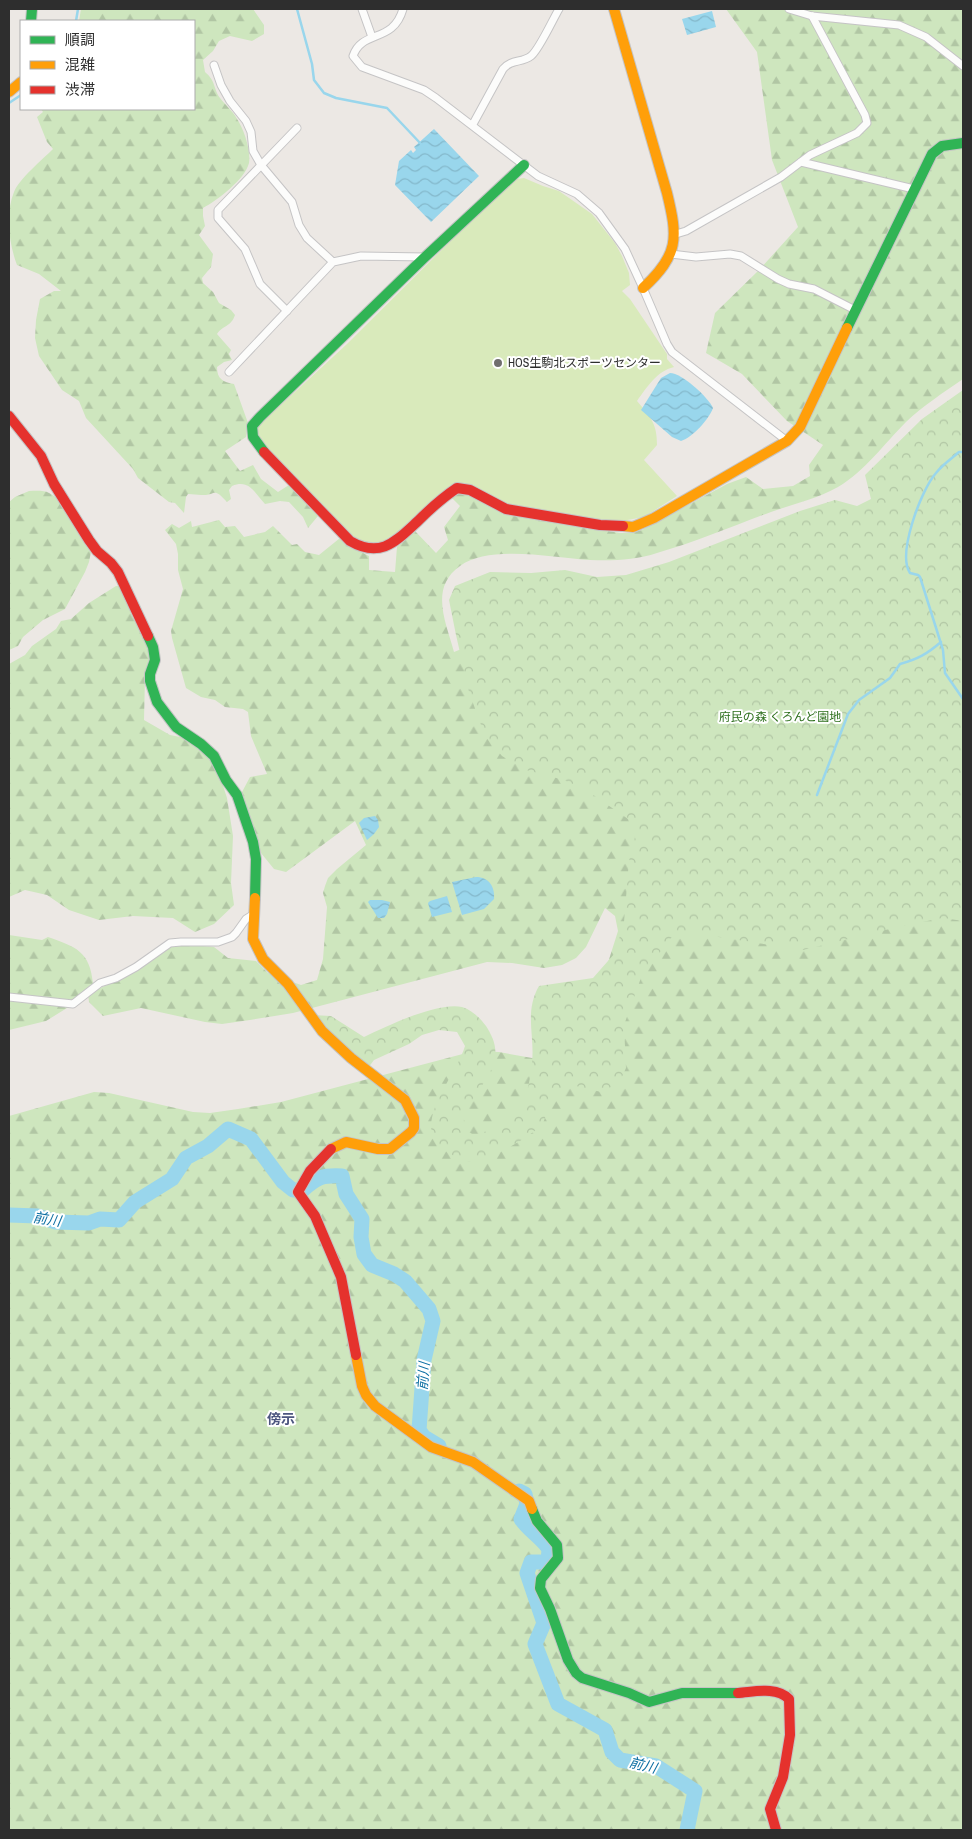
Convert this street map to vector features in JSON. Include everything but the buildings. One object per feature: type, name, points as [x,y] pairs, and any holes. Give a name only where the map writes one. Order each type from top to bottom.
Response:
[{"type":"street","points":[[362,9],[372,37]]},
{"type":"street","points":[[403,9],[400,19],[392,29],[364,41],[355,50],[353,56],[362,68],[424,90],[472,124],[538,176],[577,194],[599,212],[625,249],[644,288],[662,335],[672,352],[787,442]]},
{"type":"street","points":[[472,124],[503,69],[507,64],[532,56],[559,9]]},
{"type":"street","points":[[614,9],[675,222],[676,234],[671,254],[661,271],[644,288]]},
{"type":"street","points":[[789,9],[812,16],[899,25],[926,36],[963,66]]},
{"type":"street","points":[[676,234],[686,231],[773,182],[810,155],[857,133],[867,124],[866,115],[812,16]]},
{"type":"street","points":[[214,65],[221,85],[230,101],[246,121],[251,132],[253,151],[261,165],[292,202],[299,225],[307,238],[333,262]]},
{"type":"street","points":[[9,92],[20,83]]},
{"type":"street","points":[[287,311],[260,284],[245,248],[218,218],[217,214],[218,210],[297,128]]},
{"type":"street","points":[[524,165],[425,257],[252,426],[253,438],[256,443],[357,546],[372,550],[394,543],[442,498],[457,488],[470,490],[506,509],[600,525],[633,527],[654,518],[787,442],[800,427],[854,310],[932,154],[942,146],[963,143]]},
{"type":"street","points":[[801,162],[914,189]]},
{"type":"street","points":[[671,254],[696,257],[730,254],[741,256],[778,279],[789,284],[814,289],[854,310]]},
{"type":"street","points":[[228,372],[333,262],[361,256],[425,257]]},
{"type":"street","points":[[9,416],[41,456],[54,484],[81,524],[89,540],[97,551],[111,562],[118,572],[153,647],[156,660],[150,674],[150,681],[157,702],[176,727],[202,744],[214,756],[226,780],[237,795],[254,842],[256,859],[253,939],[256,951],[263,961],[289,985],[329,1038],[405,1100],[412,1110],[415,1121],[411,1134],[398,1145],[386,1150],[347,1142],[336,1146],[314,1166],[299,1189],[315,1216],[341,1277],[362,1386],[366,1395],[375,1406],[417,1438],[431,1447],[473,1462],[526,1499],[537,1521],[557,1545],[558,1558],[540,1579],[540,1588],[568,1660],[576,1673],[582,1678],[649,1702],[682,1693],[706,1694],[773,1691],[784,1694],[789,1699],[790,1735],[788,1753],[783,1777],[770,1809],[776,1830]]},
{"type":"street","points":[[9,996],[73,1004],[100,983],[116,978],[136,967],[170,943],[218,942],[236,933],[246,919],[254,914]]},
{"type":"green space","points":[[81,9],[253,9],[264,25],[264,34],[252,41],[230,36],[219,41],[213,51],[203,60],[205,72],[211,78],[220,98],[240,123],[248,146],[249,163],[237,182],[216,200],[203,208],[205,226],[199,235],[213,254],[211,267],[202,278],[203,283],[213,292],[219,303],[231,310],[235,315],[231,322],[217,334],[231,350],[229,354],[232,360],[224,362],[217,367],[217,371],[221,379],[234,384],[248,423],[246,437],[225,451],[240,471],[253,465],[261,479],[278,492],[289,485],[318,516],[308,528],[303,517],[289,502],[280,501],[265,504],[251,488],[243,484],[232,486],[229,490],[231,499],[227,502],[216,493],[206,495],[188,494],[184,513],[175,503],[169,502],[138,478],[133,469],[86,418],[79,401],[62,390],[39,356],[35,338],[40,299],[54,291],[61,291],[39,274],[17,265],[9,229],[11,201],[14,192],[26,175],[53,149],[47,142],[37,117],[43,112],[42,110],[195,110],[195,20],[79,20]]},
{"type":"green space","points":[[726,9],[963,9],[963,379],[913,416],[848,481],[822,495],[686,544],[641,557],[624,560],[598,560],[505,554],[473,559],[460,566],[445,584],[442,606],[454,652],[464,648],[580,649],[963,461],[963,1830],[9,1830],[9,1116],[94,1092],[109,1093],[193,1112],[210,1113],[281,1102],[474,1051],[499,1052],[532,1058],[550,1054],[605,972],[618,931],[615,916],[605,908],[586,947],[576,958],[562,965],[544,968],[512,963],[487,962],[293,1013],[222,1024],[141,1008],[103,1016],[89,1002],[88,994],[132,973],[153,960],[167,947],[181,944],[214,947],[228,958],[256,961],[268,973],[301,985],[317,980],[323,959],[327,907],[323,893],[325,886],[328,878],[337,869],[366,845],[355,821],[286,872],[274,869],[261,853],[242,792],[250,777],[267,774],[251,736],[248,712],[243,709],[225,707],[215,700],[201,697],[186,688],[171,631],[183,589],[178,570],[176,544],[165,530],[172,524],[179,528],[191,521],[192,527],[219,520],[225,527],[235,526],[244,537],[265,532],[273,526],[292,545],[297,544],[305,552],[319,555],[340,538],[347,545],[369,556],[369,570],[395,572],[397,547],[415,531],[436,553],[448,540],[444,527],[460,506],[451,497],[459,493],[467,494],[502,513],[620,533],[631,533],[642,530],[727,484],[746,477],[763,489],[793,486],[810,476],[809,465],[823,445],[787,421],[742,374],[706,353],[715,313],[759,270],[798,227],[772,160],[757,52]]},
{"type":"green space","name":"HOS生駒北スポーツセンター","points":[[524,178],[559,191],[592,214],[615,243],[622,256],[629,273],[630,285],[622,291],[630,299],[667,354],[667,359],[674,367],[657,376],[637,401],[652,421],[657,437],[657,445],[644,460],[677,496],[644,517],[616,522],[512,506],[457,485],[451,485],[387,542],[369,543],[352,538],[260,440],[257,436],[258,426],[347,344],[507,185],[517,179]]},
{"type":"green space","name":"府民の森 くろんど園地","points":[[963,390],[963,921],[943,918],[803,950],[706,935],[671,938],[642,975],[624,1025],[626,1068],[619,1083],[601,1092],[572,1085],[559,1089],[549,1106],[543,1123],[538,1128],[521,1140],[481,1161],[474,1162],[460,1159],[446,1151],[435,1139],[431,1126],[432,1116],[440,1096],[465,1046],[457,1032],[439,1030],[422,1035],[409,1044],[374,1060],[368,1068],[342,1047],[312,1015],[331,1016],[364,1037],[426,1011],[452,1006],[466,1008],[484,1023],[491,1034],[495,1047],[495,1057],[492,1069],[466,1113],[464,1125],[467,1131],[475,1135],[490,1130],[524,1105],[533,1053],[532,1005],[539,986],[593,978],[615,953],[624,922],[629,861],[635,837],[628,819],[589,792],[564,780],[526,770],[502,756],[485,736],[469,692],[449,600],[455,586],[490,572],[531,573],[565,570],[597,577],[626,575],[669,562],[800,511],[835,500],[857,506],[871,499],[865,475],[922,419]]},
{"type":"green space","points":[[29,491],[45,491],[56,497],[67,511],[91,552],[85,572],[65,609],[43,620],[23,637],[18,646],[9,650],[9,502]]},
{"type":"green space","points":[[116,586],[122,586],[152,652],[145,677],[144,720],[170,735],[185,738],[201,748],[217,767],[227,798],[233,836],[231,883],[234,905],[214,924],[195,932],[173,918],[133,916],[99,920],[69,910],[47,895],[25,890],[9,897],[9,664],[25,655],[32,646],[56,629],[61,621],[71,619],[89,603]]},
{"type":"green space","points":[[9,935],[42,940],[48,937],[74,948],[85,957],[89,964],[93,984],[67,1008],[46,1021],[9,1030]]},
{"type":"water","points":[[712,11],[716,27],[687,35],[682,19]]},
{"type":"water","points":[[434,129],[479,176],[431,222],[395,185],[399,161],[411,150],[413,153],[416,150],[414,147]]},
{"type":"water","points":[[670,373],[681,377],[694,386],[713,408],[700,427],[681,441],[672,437],[641,410],[661,378]]},
{"type":"water","points":[[375,816],[379,827],[367,840],[359,823],[364,818]]},
{"type":"water","points":[[481,877],[488,881],[492,887],[494,899],[484,909],[462,915],[452,882]]},
{"type":"water","points":[[447,896],[452,912],[432,917],[428,903]]},
{"type":"water","points":[[370,900],[390,902],[384,918],[378,918],[368,902]]},
{"type":"waterway","points":[[76,20],[78,9]]},
{"type":"waterway","points":[[297,9],[312,64],[314,80],[324,93],[336,98],[387,108],[421,144]]},
{"type":"waterway","points":[[9,103],[20,96]]},
{"type":"waterway","points":[[963,452],[959,452],[938,470],[930,481],[912,522],[906,552],[910,573],[920,577],[943,650],[945,673],[963,699]]},
{"type":"waterway","points":[[817,795],[848,714],[859,700],[890,678],[900,664],[922,656],[941,642]]},
{"type":"waterway","name":"前川","points":[[9,1215],[38,1216],[55,1222],[89,1223],[100,1219],[119,1220],[135,1202],[172,1179],[186,1158],[208,1146],[228,1129],[251,1139],[283,1182],[293,1190],[303,1190],[312,1182],[321,1178],[342,1176],[346,1194],[362,1219],[361,1237],[364,1254],[372,1265],[405,1281],[429,1309],[433,1321],[424,1360],[419,1430],[424,1437],[439,1446]]},
{"type":"waterway","name":"前川","points":[[519,1491],[525,1494],[527,1504],[521,1519],[549,1549],[548,1562],[531,1562],[527,1573],[544,1623],[535,1644],[558,1704],[605,1730],[612,1752],[620,1760],[656,1766],[695,1791],[687,1830]]},
{"type":"traffic: fast","points":[[31,20],[32,9]]},
{"type":"traffic: fast","points":[[847,328],[932,154],[942,146],[963,143]]},
{"type":"traffic: fast","points":[[264,452],[253,437],[252,426],[260,417],[425,257],[524,165]]},
{"type":"traffic: fast","points":[[148,636],[153,647],[155,660],[150,674],[150,681],[157,702],[176,727],[201,744],[214,756],[226,780],[237,795],[253,842],[256,859],[255,898]]},
{"type":"traffic: fast","points":[[532,1509],[537,1521],[557,1545],[558,1558],[541,1579],[540,1588],[550,1609],[568,1660],[576,1673],[582,1678],[629,1693],[649,1702],[682,1693],[738,1693]]},
{"type":"traffic: slow","points":[[614,9],[667,193],[673,222],[673,245],[669,255],[663,266],[643,288]]},
{"type":"traffic: slow","points":[[9,92],[20,83]]},
{"type":"traffic: slow","points":[[623,526],[633,527],[654,518],[787,441],[800,427],[847,328]]},
{"type":"traffic: slow","points":[[255,898],[253,939],[263,959],[288,984],[322,1031],[351,1058],[405,1100],[414,1118],[414,1128],[411,1132],[390,1149],[378,1149],[346,1142],[331,1149]]},
{"type":"traffic: slow","points":[[356,1355],[362,1386],[366,1395],[375,1406],[431,1447],[473,1462],[529,1501],[532,1509]]},
{"type":"traffic: jam","points":[[9,416],[41,456],[54,484],[89,540],[118,572],[148,636]]},
{"type":"traffic: jam","points":[[264,452],[350,541],[361,546],[379,548],[395,541],[457,488],[470,490],[506,509],[600,525],[623,526]]},
{"type":"traffic: jam","points":[[331,1149],[310,1171],[298,1192],[315,1216],[341,1277],[356,1355]]},
{"type":"traffic: jam","points":[[738,1693],[771,1691],[778,1692],[789,1699],[790,1735],[783,1777],[770,1809],[776,1830]]},
{"type":"place","name":"HOS生駒北スポーツセンター","points":[[498,363]]},
{"type":"district","name":"傍示","points":[[281,1419]]}]
